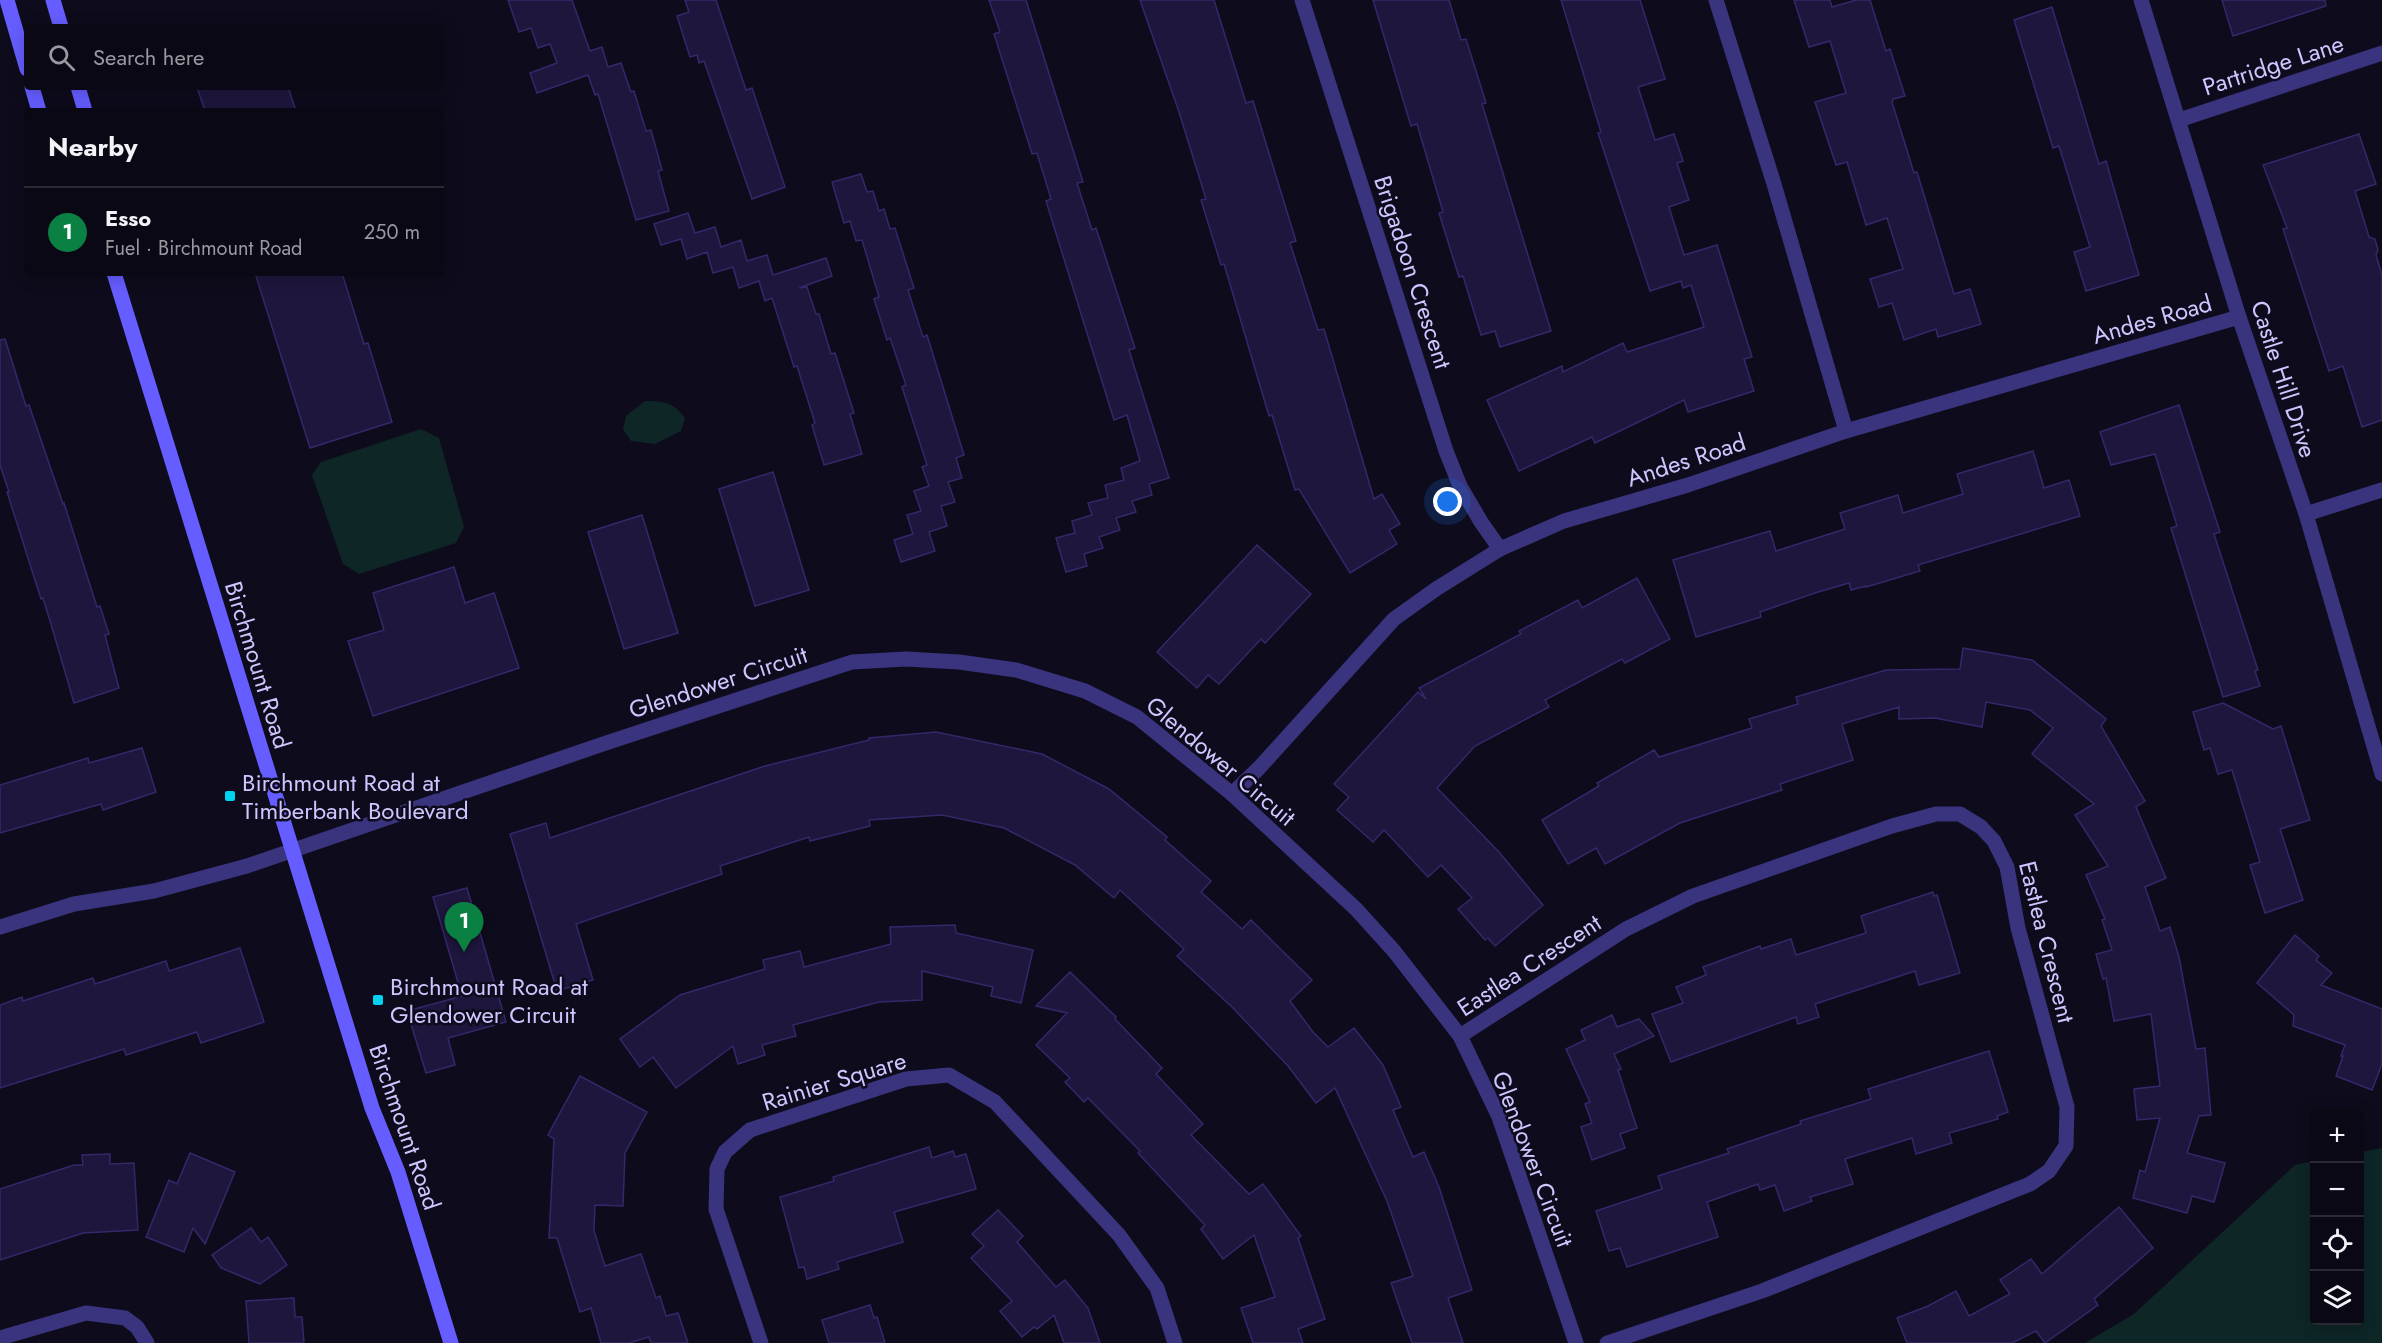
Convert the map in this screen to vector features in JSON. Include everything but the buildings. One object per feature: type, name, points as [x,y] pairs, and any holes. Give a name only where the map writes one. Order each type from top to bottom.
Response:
[{"type":"main road","points":[[7,0],[24,59]]},
{"type":"main road","points":[[53,0],[60,24]]},
{"type":"main road","points":[[33,90],[38,108]]},
{"type":"main road","points":[[79,90],[85,108]]},
{"type":"main road","name":"Birchmount Road","points":[[115,276],[372,1108],[398,1172],[451,1343]]},
{"type":"street","name":"Brigadoon Crescent","points":[[1302,0],[1446,451],[1460,486],[1500,549]]},
{"type":"street","points":[[1716,0],[1774,184],[1846,431]]},
{"type":"street","name":"Castle Hill Drive","points":[[2141,0],[2239,317],[2306,514],[2382,774]]},
{"type":"street","name":"Partridge Lane","points":[[2179,120],[2382,53]]},
{"type":"street","name":"Andes Road","points":[[1232,794],[1394,619],[1436,589],[1500,549],[1564,521],[1688,484],[1846,431],[2239,317]]},
{"type":"street","points":[[2306,514],[2382,489]]},
{"type":"street","name":"Glendower Circuit","points":[[0,927],[74,904],[154,891],[247,866],[603,744],[852,662],[906,659],[959,662],[1016,670],[1085,691],[1137,717],[1232,794],[1356,909],[1394,951],[1460,1036],[1499,1117],[1576,1343]]},
{"type":"street","name":"Eastlea Crescent","points":[[1460,1036],[1626,929],[1693,896],[1892,826],[1936,814],[1960,814],[1981,827],[1994,841],[2007,867],[2018,928],[2067,1107],[2066,1146],[2049,1171],[2030,1184],[1772,1287],[1607,1343]]},
{"type":"street","name":"Rainier Square","points":[[760,1343],[741,1279],[716,1209],[717,1169],[725,1152],[750,1130],[906,1079],[949,1075],[995,1102],[1119,1235],[1157,1288],[1175,1343]]},
{"type":"street","points":[[0,1338],[86,1313],[125,1318],[138,1327],[147,1343]]},
{"type":"green space","points":[[645,401],[662,402],[676,409],[685,418],[681,431],[655,444],[631,441],[623,429],[626,416]]},
{"type":"green space","points":[[421,429],[439,438],[464,527],[456,543],[359,574],[343,564],[312,475],[321,462]]},
{"type":"green space","points":[[2382,1148],[2382,1343],[2085,1343],[2134,1314],[2295,1165],[2310,1162],[2310,1325],[2364,1325],[2364,1151]]},
{"type":"place","name":"Birchmount Road at Timberbank Boulevard","points":[[230,796]]},
{"type":"place","name":"Esso","points":[[464,952]]},
{"type":"place","name":"Birchmount Road at Glendower Circuit","points":[[378,1000]]}]
